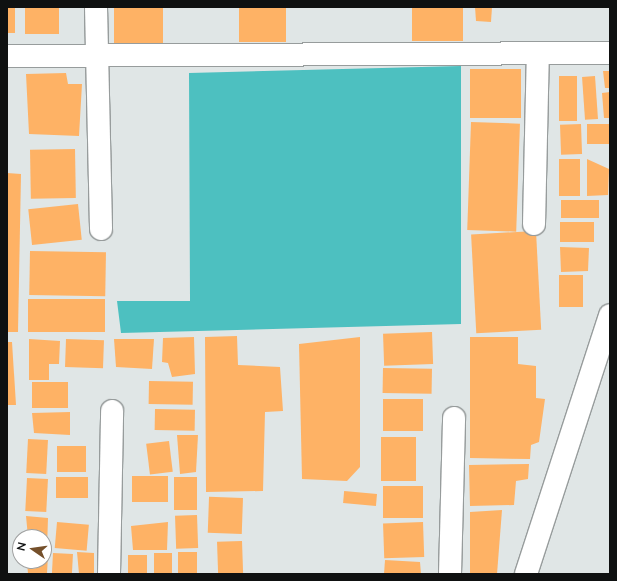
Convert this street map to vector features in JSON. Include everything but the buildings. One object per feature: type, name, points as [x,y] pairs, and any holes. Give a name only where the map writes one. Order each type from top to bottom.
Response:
[{"type":"street","points":[[96,7],[96,56],[102,229]]},
{"type":"street","points":[[7,56],[610,53]]},
{"type":"street","points":[[534,224],[538,54]]},
{"type":"street","points":[[526,574],[607,338],[610,315]]},
{"type":"street","points":[[109,574],[112,411]]},
{"type":"street","points":[[450,574],[454,418]]},
{"type":"shaded area","points":[[461,66],[461,324],[121,333],[117,301],[190,301],[189,73]]}]
